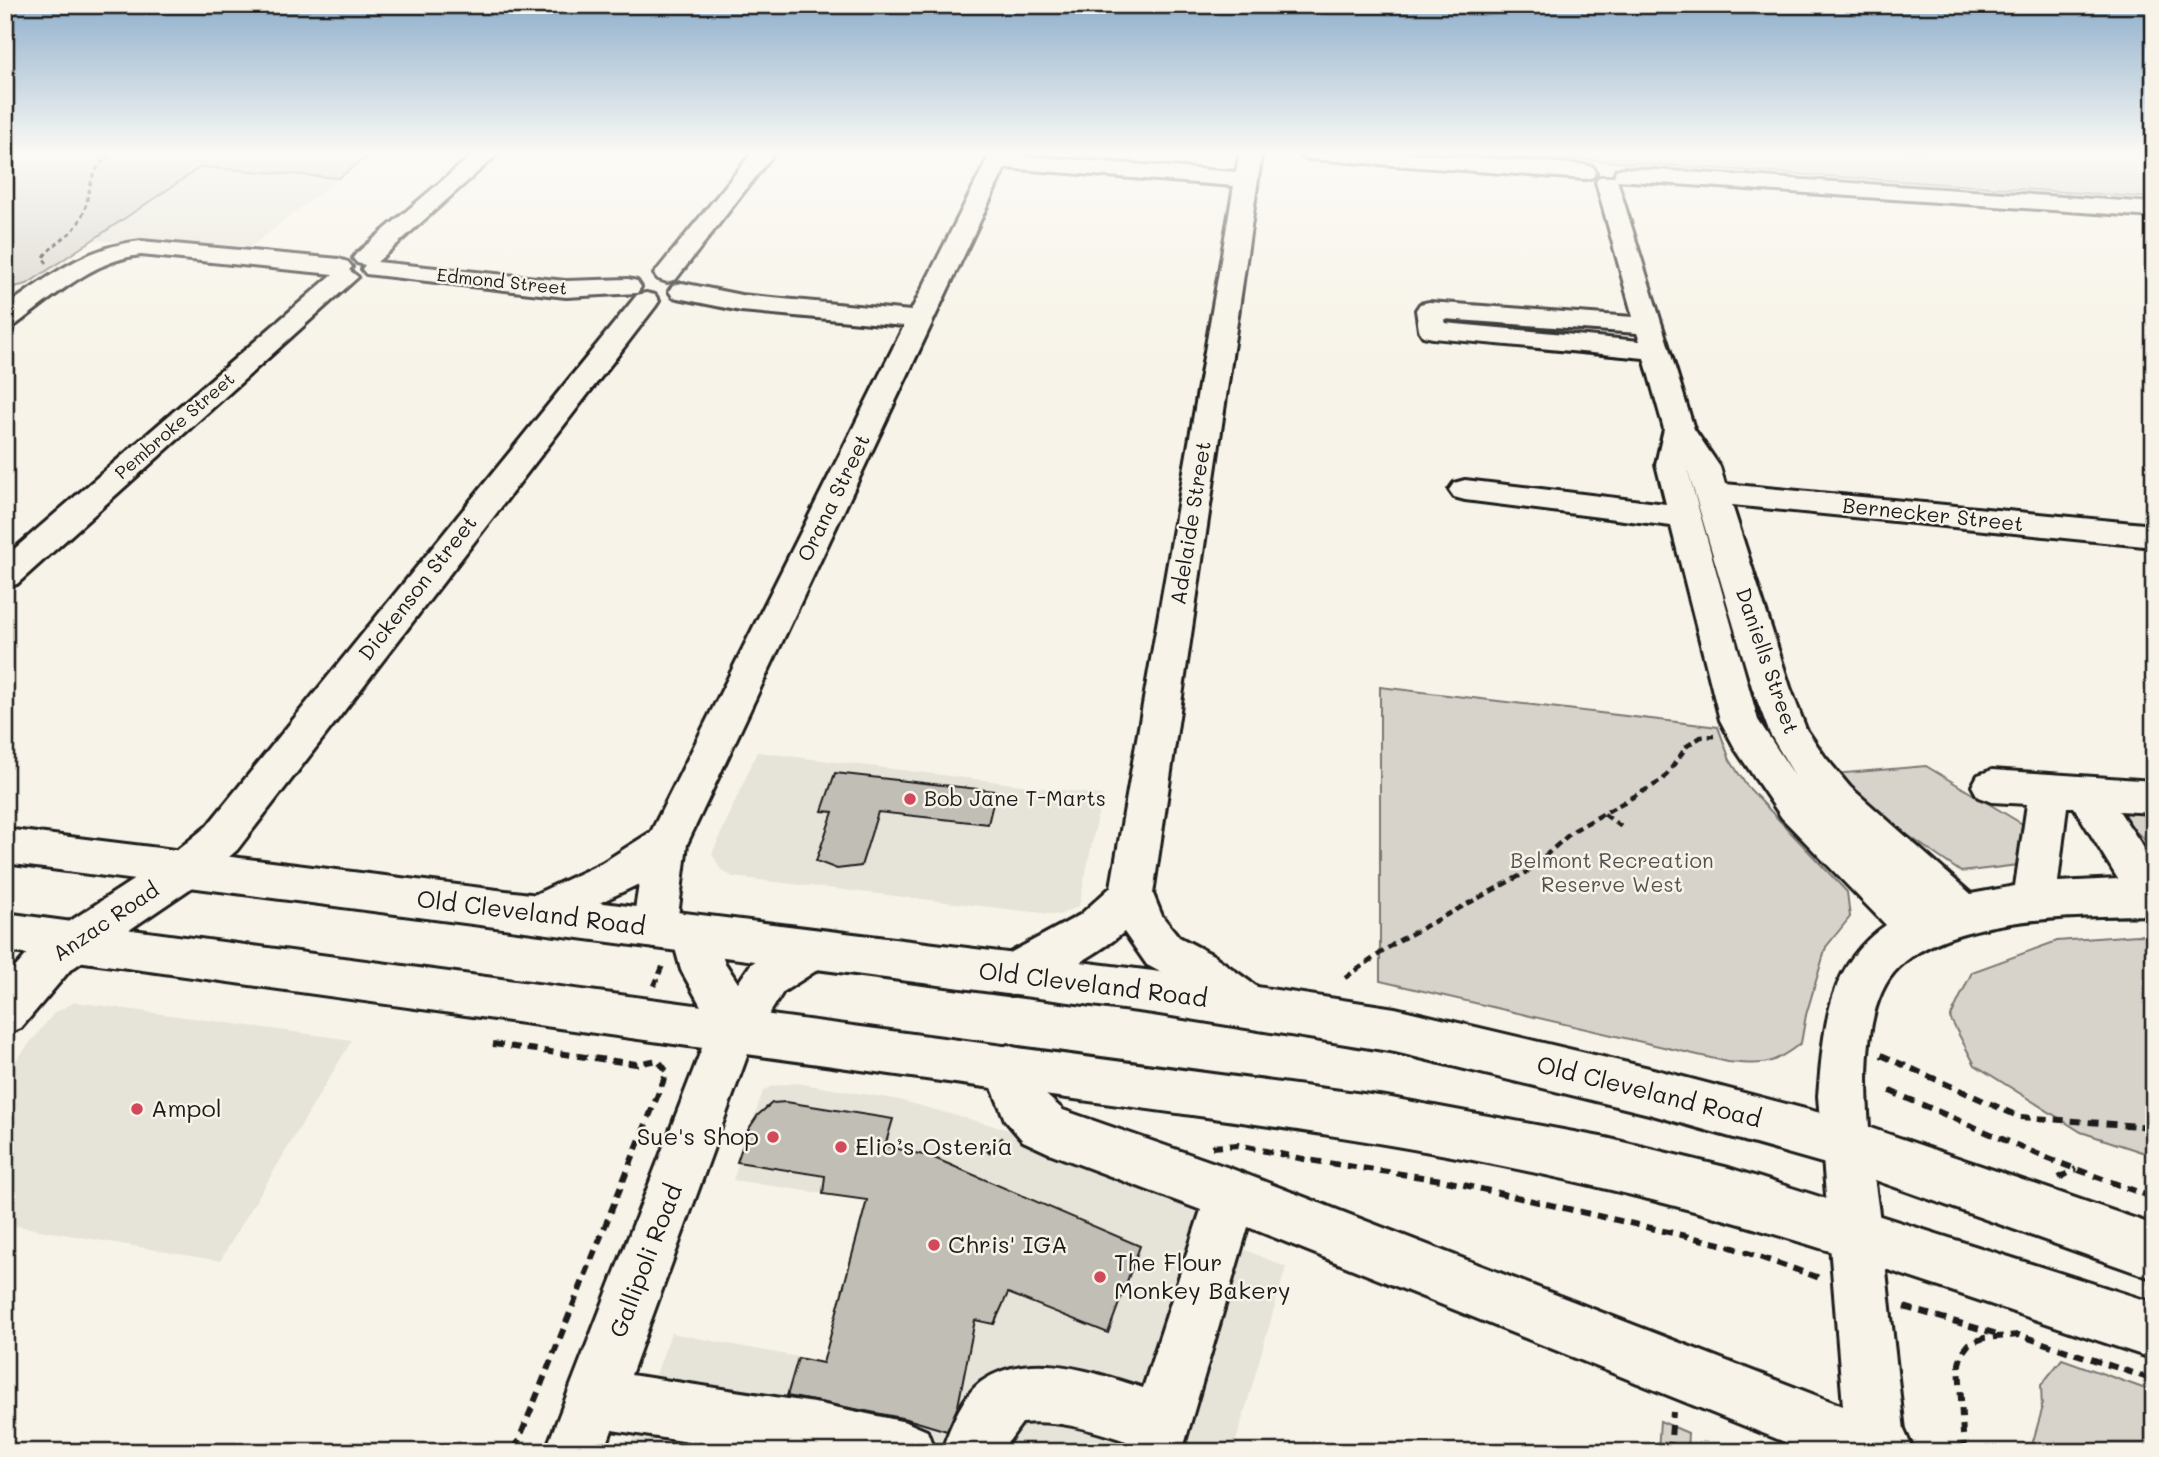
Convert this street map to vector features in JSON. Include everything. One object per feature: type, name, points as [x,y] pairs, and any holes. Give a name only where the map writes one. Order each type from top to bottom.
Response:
[{"type":"main road","name":"Pembroke Street","points":[[5,576],[411,220]]},
{"type":"main road","points":[[717,220],[675,282],[741,303],[921,320]]},
{"type":"main road","name":"Orana Street","points":[[674,931],[666,844],[969,220]]},
{"type":"main road","name":"Adelaide Street","points":[[1131,894],[1240,220]]},
{"type":"main road","name":"Daniells Street","points":[[1618,220],[1679,429],[1704,467],[1771,687],[1789,734],[1811,768],[1836,798],[1964,915]]},
{"type":"main road","name":"Edmond Street","points":[[84,267],[107,254],[141,248],[669,299],[675,282]]},
{"type":"main road","points":[[5,320],[18,303],[84,267]]},
{"type":"main road","name":"Dickenson Street","points":[[185,869],[222,838],[637,294]]},
{"type":"main road","points":[[1429,310],[1653,339],[1433,330],[1429,310]]},
{"type":"main road","name":"Daniells Street","points":[[1679,429],[1671,464],[1739,720],[1746,735],[1765,768],[1803,814],[1919,929]]},
{"type":"main road","points":[[1465,490],[1685,517]]},
{"type":"main road","name":"Bernecker Street","points":[[1713,493],[2154,536]]},
{"type":"main road","points":[[1992,786],[2154,797]]},
{"type":"main road","points":[[2034,902],[2067,792]]},
{"type":"main road","points":[[2067,792],[2153,897]]},
{"type":"main road","points":[[538,914],[617,876],[666,844]]},
{"type":"main road","name":"Old Cleveland Road","points":[[5,846],[1244,1004],[1383,1027],[1737,1114],[1847,1145],[2154,1252]]},
{"type":"main road","name":"Anzac Road","points":[[5,1013],[48,962],[72,942],[185,869]]},
{"type":"main road","points":[[1011,975],[1096,929],[1108,920],[1131,894],[1144,928],[1163,951],[1196,970],[1244,1004]]},
{"type":"main road","points":[[1008,1068],[1026,1110],[1034,1121],[1044,1126],[1232,1195],[1881,1450],[1854,1235],[1842,1096],[1846,1039],[1857,995],[1884,951],[1919,929],[1964,915],[2034,902],[2153,897]]},
{"type":"main road","points":[[674,931],[721,997],[733,1030]]},
{"type":"main road","points":[[5,932],[1008,1068],[1386,1121],[1499,1141],[1606,1163],[1729,1194],[1997,1278],[2154,1331]]},
{"type":"main road","name":"Gallipoli Road","points":[[574,1452],[733,1030],[766,978],[812,949]]},
{"type":"main road","points":[[970,1452],[986,1422],[1003,1401],[1025,1392],[1076,1398],[1157,1438],[1232,1195]]},
{"type":"main road","points":[[594,1398],[820,1433],[906,1452]]},
{"type":"path","points":[[80,220],[43,258],[45,263],[54,265],[84,267]]},
{"type":"path","points":[[1345,978],[1398,941],[1527,872],[1573,831],[1663,780],[1687,746],[1701,737],[1721,735]]},
{"type":"path","points":[[1604,814],[1623,828]]},
{"type":"path","points":[[1846,1039],[2020,1117],[2154,1127]]},
{"type":"path","points":[[493,1044],[636,1064],[658,1060],[667,1072],[514,1452]]},
{"type":"path","points":[[1889,1091],[2049,1159],[2154,1198]]},
{"type":"path","points":[[987,1153],[1016,1131],[1044,1126]]},
{"type":"path","points":[[1201,1150],[1238,1144],[1308,1160],[1465,1185],[1725,1245],[1861,1292],[2001,1335]]},
{"type":"path","points":[[1964,1452],[1959,1364],[1962,1353],[1969,1344],[1984,1338],[2019,1335],[2154,1380]]},
{"type":"shaded area","points":[[124,220],[285,220],[244,252],[95,240]]},
{"type":"shaded area","points":[[757,752],[1102,795],[1079,906],[1059,915],[733,877],[721,870],[712,854]]},
{"type":"shaded area","points":[[75,1002],[352,1040],[220,1261],[5,1224],[5,1074],[54,1013]]},
{"type":"shaded area","points":[[796,1083],[895,1099],[1024,1134],[1201,1204],[1193,1228],[1286,1267],[1233,1452],[628,1452],[671,1333],[824,1362],[867,1200],[733,1180],[763,1091],[772,1086]]},
{"type":"green space","points":[[5,220],[122,220],[27,284],[5,289]]},
{"type":"green space","name":"Belmont Recreation Reserve West","points":[[1380,687],[1718,727],[1730,760],[1746,785],[1847,892],[1850,917],[1826,947],[1806,1015],[1801,1043],[1767,1062],[1728,1062],[1380,981]]},
{"type":"green space","points":[[1926,766],[2024,825],[2026,864],[1961,872],[1854,798],[1833,774]]},
{"type":"green space","points":[[2118,808],[2154,810],[2154,847],[2136,832]]},
{"type":"green space","points":[[2154,936],[2154,1156],[2081,1132],[1975,1065],[1950,1018],[1972,972],[2057,941]]},
{"type":"green space","points":[[2062,1359],[2154,1392],[2154,1452],[2030,1452],[2042,1410],[2041,1385]]},
{"type":"green space","points":[[1660,1421],[1688,1433],[1687,1452],[1658,1452]]},
{"type":"building","name":"Bob Jane T-Marts","points":[[835,773],[996,791],[988,824],[878,812],[861,866],[837,869],[816,861],[833,812],[822,811]]},
{"type":"building","points":[[786,1102],[893,1119],[885,1146],[932,1157],[1140,1246],[1108,1333],[1008,1293],[994,1324],[975,1320],[958,1406],[947,1431],[907,1419],[787,1396],[798,1358],[823,1363],[867,1200],[823,1194],[825,1176],[737,1162],[748,1130],[758,1115],[772,1103]]},
{"type":"place","name":"Bob Jane T-Marts","points":[[910,799]]},
{"type":"place","name":"Ampol","points":[[137,1109]]},
{"type":"place","name":"Sue's Shop","points":[[773,1137]]},
{"type":"place","name":"Elio’s Osteria","points":[[841,1147]]},
{"type":"place","name":"Chris' IGA","points":[[934,1245]]},
{"type":"place","name":"The Flour Monkey Bakery","points":[[1100,1277]]}]
